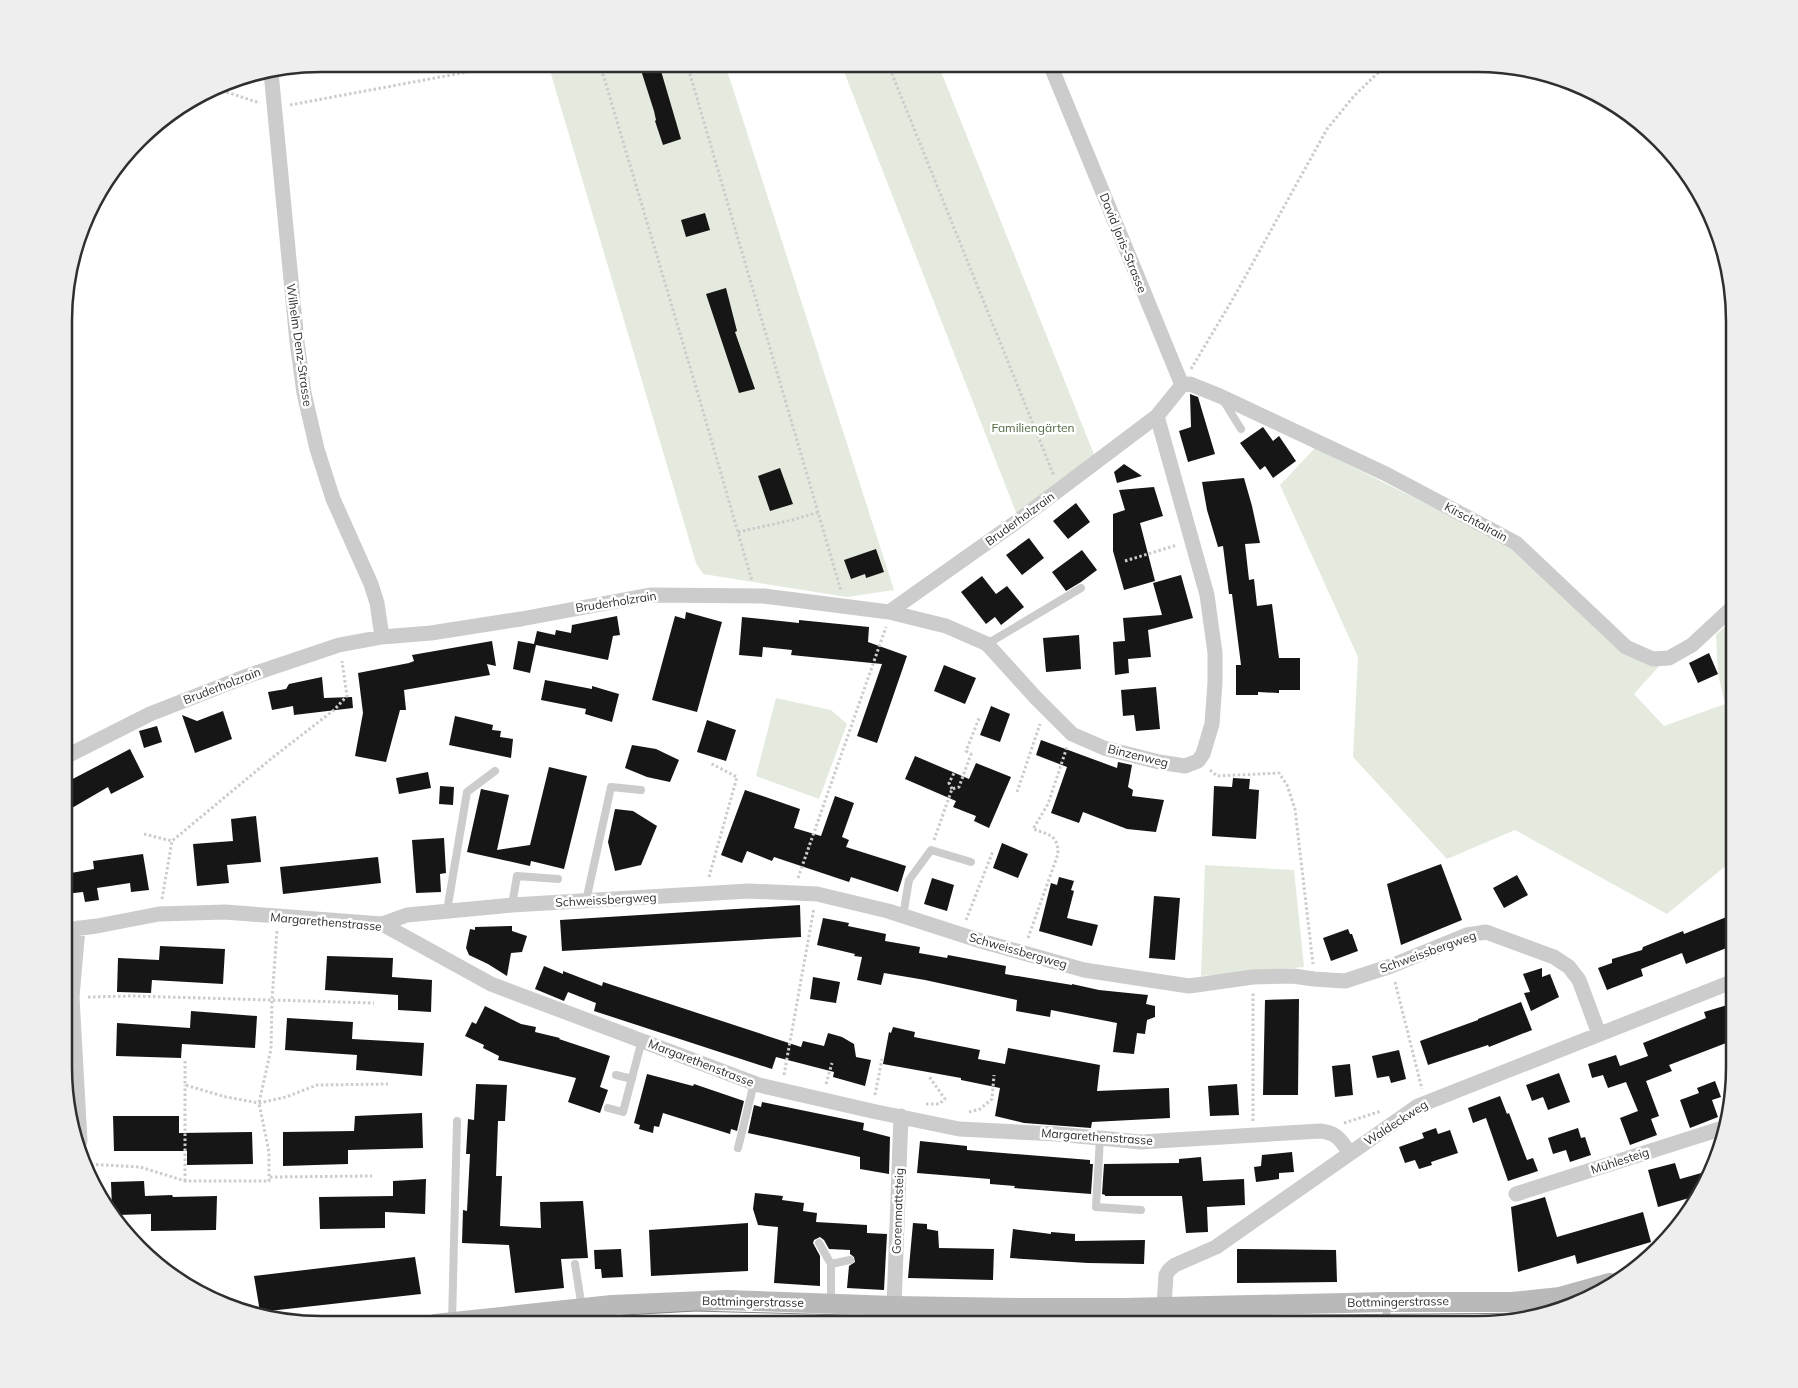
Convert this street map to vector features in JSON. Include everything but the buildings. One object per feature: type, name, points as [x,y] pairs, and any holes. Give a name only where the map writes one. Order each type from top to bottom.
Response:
[{"type":"main road","name":"Bottmingerstrasse","points":[[508,1316],[582,1308],[726,1300],[1023,1308],[1164,1306],[1213,1315],[1387,1302],[1536,1300],[1560,1297],[1589,1289]]},
{"type":"street","name":"David Joris-Strasse","points":[[1053,72],[1182,385]]},
{"type":"street","name":"Wilhelm Denz-Strasse","points":[[271,77],[296,342],[304,393],[317,448],[333,499],[372,584],[382,637]]},
{"type":"street","name":"Kirschtalrain","points":[[1182,385],[1190,384],[1220,396],[1386,474],[1516,543],[1626,647],[1653,659],[1669,658],[1692,646],[1726,614]]},
{"type":"street","points":[[1157,416],[1182,385]]},
{"type":"street","name":"Bruderholzrain","points":[[72,753],[150,714],[247,676],[340,645],[382,637],[520,619],[650,595],[756,596],[890,612],[1063,488],[1157,416]]},
{"type":"street","name":"Binzenweg","points":[[890,612],[946,626],[987,644],[1072,734],[1104,748],[1159,762],[1185,766],[1198,761],[1203,754],[1212,724],[1215,653],[1207,595],[1157,416]]},
{"type":"street","name":"Schweissbergweg","points":[[382,924],[407,915],[512,905],[749,891],[817,894],[904,916],[960,935],[1084,970],[1189,986],[1253,977],[1293,976],[1345,981],[1392,966],[1467,935],[1486,932],[1554,957],[1569,967],[1579,980],[1599,1034]]},
{"type":"street","name":"Margarethenstrasse","points":[[72,929],[160,914],[225,912],[382,924],[491,984],[754,1083],[959,1129],[1057,1134],[1141,1142],[1320,1131]]},
{"type":"street","name":"Waldeckweg","points":[[1164,1306],[1166,1275],[1175,1265],[1216,1247],[1418,1106],[1726,984]]},
{"type":"street","points":[[72,997],[79,1123]]},
{"type":"street","name":"Gorenmattsteig","points":[[894,1306],[901,1116]]},
{"type":"street","name":"Mühlesteig","points":[[1516,1194],[1717,1130]]},
{"type":"street","points":[[1320,1131],[1331,1132],[1336,1135],[1350,1153]]},
{"type":"lane","points":[[1220,396],[1241,429]]},
{"type":"lane","points":[[987,644],[1081,588]]},
{"type":"lane","points":[[447,911],[467,792],[494,771]]},
{"type":"lane","points":[[586,901],[611,786],[641,790]]},
{"type":"lane","points":[[904,916],[909,880],[931,850],[971,862]]},
{"type":"lane","points":[[512,905],[517,876],[558,879]]},
{"type":"lane","points":[[608,1108],[624,1112],[642,1040]]},
{"type":"lane","points":[[616,1075],[632,1079]]},
{"type":"lane","points":[[738,1148],[754,1083]]},
{"type":"lane","points":[[443,1316],[457,1121]]},
{"type":"lane","points":[[1100,1138],[1096,1207],[1141,1210]]},
{"type":"lane","points":[[819,1243],[831,1264],[831,1303]]},
{"type":"lane","points":[[831,1264],[850,1260]]},
{"type":"lane","points":[[575,1264],[582,1308]]},
{"type":"lane","points":[[1386,1316],[1387,1302]]},
{"type":"path","points":[[224,92],[274,108],[468,72]]},
{"type":"path","points":[[602,72],[756,596]]},
{"type":"path","points":[[689,72],[819,512],[844,606]]},
{"type":"path","points":[[891,72],[1052,474],[1063,488]]},
{"type":"path","points":[[1182,385],[1234,297],[1327,129],[1354,96],[1379,72]]},
{"type":"path","points":[[738,532],[819,512]]},
{"type":"path","points":[[1125,561],[1192,540]]},
{"type":"path","points":[[793,893],[890,612]]},
{"type":"path","points":[[162,896],[172,841],[272,758],[334,710],[347,696],[340,645]]},
{"type":"path","points":[[1017,792],[1046,708]]},
{"type":"path","points":[[952,789],[959,787],[971,754],[966,751],[980,716]]},
{"type":"path","points":[[1022,953],[1058,854],[1058,843],[1052,836],[1034,830],[1048,804],[1072,734]]},
{"type":"path","points":[[705,894],[737,777],[710,763]]},
{"type":"path","points":[[931,850],[952,789],[949,784],[954,773]]},
{"type":"path","points":[[1217,776],[1279,773],[1287,785],[1295,808],[1314,979]]},
{"type":"path","points":[[144,834],[172,841]]},
{"type":"path","points":[[960,935],[993,851]]},
{"type":"path","points":[[782,1090],[817,894]]},
{"type":"path","points":[[270,1177],[270,1152],[259,1102],[271,1049],[272,1000],[278,917]]},
{"type":"path","points":[[1392,966],[1416,1069]]},
{"type":"path","points":[[1253,977],[1253,1136]]},
{"type":"path","points":[[72,997],[132,996],[374,1003]]},
{"type":"path","points":[[872,1111],[882,1059]]},
{"type":"path","points":[[185,1061],[185,1180]]},
{"type":"path","points":[[822,1099],[832,1063]]},
{"type":"path","points":[[921,1120],[925,1104],[939,1104],[945,1099],[928,1075]]},
{"type":"path","points":[[949,1126],[962,1114],[980,1109],[992,1099],[994,1075]]},
{"type":"path","points":[[185,1085],[226,1097],[259,1102],[286,1097],[317,1085],[388,1084]]},
{"type":"path","points":[[1320,1131],[1384,1110]]},
{"type":"path","points":[[92,1164],[140,1167],[185,1180],[269,1180],[270,1177],[372,1176]]},
{"type":"green space","points":[[550,72],[728,72],[894,590],[847,597],[703,574],[696,563]]},
{"type":"green space","name":"Familiengärten","points":[[844,72],[941,72],[1097,462],[1019,520]]},
{"type":"green space","points":[[1315,448],[1518,550],[1630,654],[1660,665],[1634,694],[1664,726],[1725,704],[1718,674],[1716,635],[1726,626],[1726,866],[1667,914],[1515,830],[1447,859],[1353,757],[1358,657],[1280,485]]},
{"type":"green space","points":[[776,698],[831,710],[847,724],[819,799],[756,776]]},
{"type":"green space","points":[[1205,865],[1294,870],[1304,967],[1201,976]]},
{"type":"tram line","points":[[615,1316],[695,1311],[883,1316]]},
{"type":"tram line","points":[[1193,1316],[1506,1313]]}]
